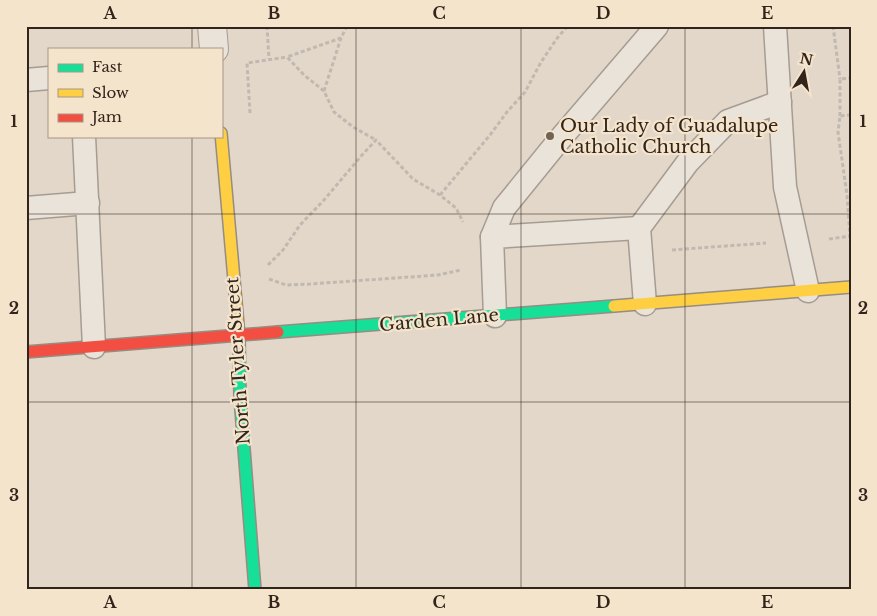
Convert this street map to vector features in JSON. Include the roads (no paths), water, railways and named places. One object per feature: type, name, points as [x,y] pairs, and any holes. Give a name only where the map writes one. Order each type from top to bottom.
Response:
[{"type":"street","points":[[212,26],[214,48]]},
{"type":"street","name":"North Tyler Street","points":[[221,138],[239,336],[240,397],[255,590]]},
{"type":"street","name":"Garden Lane","points":[[26,352],[851,287]]},
{"type":"lane","points":[[495,316],[492,237],[504,208],[560,139],[657,26]]},
{"type":"lane","points":[[775,26],[785,187],[808,291]]},
{"type":"lane","points":[[26,80],[48,78]]},
{"type":"lane","points":[[645,304],[639,228],[688,162],[728,121],[780,102]]},
{"type":"lane","points":[[84,138],[94,347]]},
{"type":"lane","points":[[26,208],[88,203]]},
{"type":"lane","points":[[492,237],[639,228]]},
{"type":"place","name":"Our Lady of Guadalupe Catholic Church","points":[[550,136]]}]
